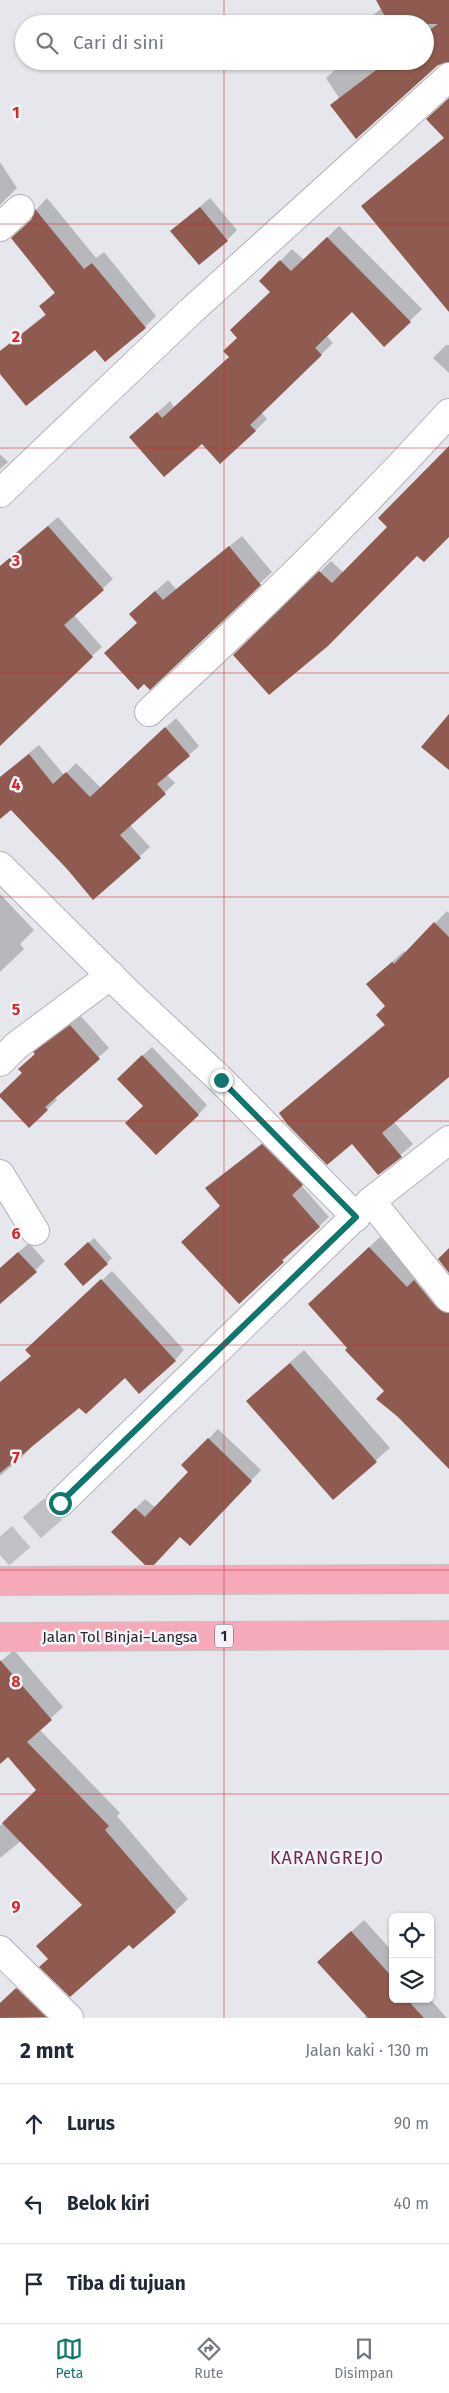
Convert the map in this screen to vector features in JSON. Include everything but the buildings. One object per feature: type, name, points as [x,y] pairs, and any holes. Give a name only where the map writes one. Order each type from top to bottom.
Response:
[{"type":"highway","points":[[0,1581],[449,1579]]},
{"type":"highway","name":"Jalan Tol Binjai–Langsa","points":[[0,1637],[449,1635]]},
{"type":"street","points":[[0,493],[191,311],[449,77]]},
{"type":"street","points":[[0,227],[20,209]]},
{"type":"street","points":[[149,712],[246,621],[386,482],[449,413]]},
{"type":"street","points":[[0,866],[221,1080],[363,1209],[449,1298]]},
{"type":"street","points":[[0,1062],[16,1046],[111,975]]},
{"type":"street","points":[[60,1503],[363,1209],[449,1140]]},
{"type":"street","points":[[0,1174],[34,1231]]},
{"type":"street","points":[[0,1950],[69,2018]]},
{"type":"tunnel","points":[[0,1555],[60,1503]]},
{"type":"district","name":"KARANGREJO","points":[[327,1858]]},
{"type":"route","points":[[60,1503],[356,1217],[221,1080]]}]
